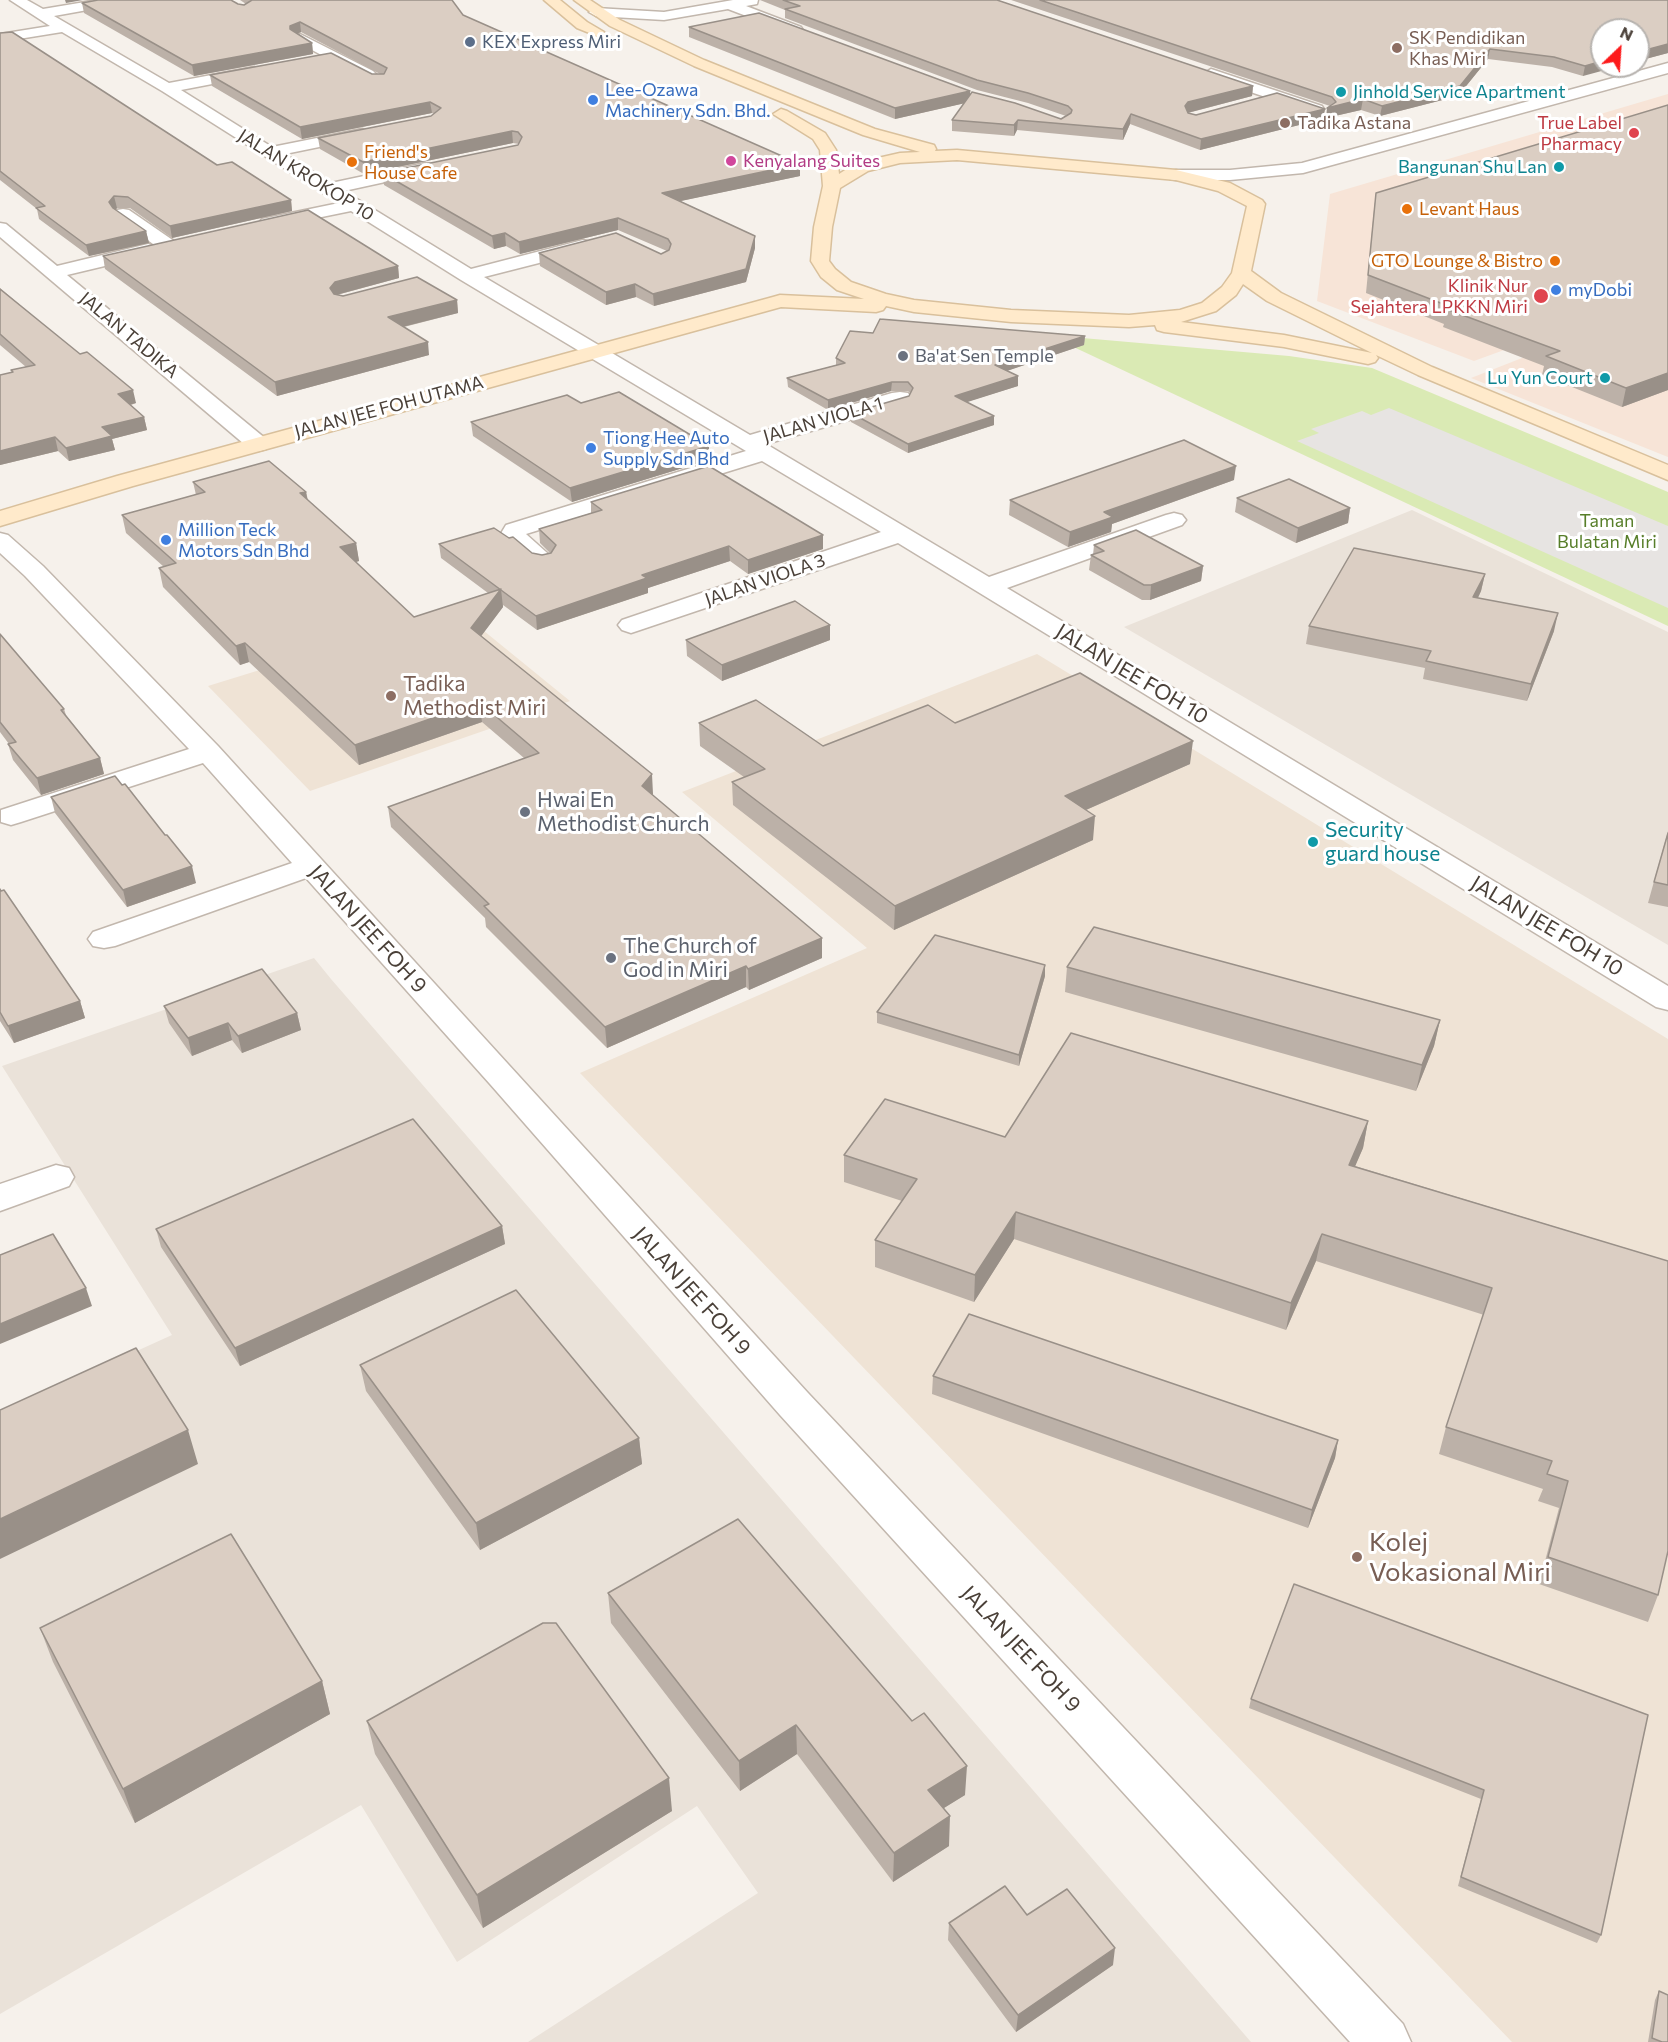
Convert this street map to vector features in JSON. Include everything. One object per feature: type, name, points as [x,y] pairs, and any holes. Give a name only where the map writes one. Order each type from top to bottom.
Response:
[{"type":"street","name":"JALAN KROKOP 10","points":[[17,0],[167,88],[327,189],[594,350]]},
{"type":"street","points":[[40,14],[121,0]]},
{"type":"street","points":[[551,0],[582,25],[611,39]]},
{"type":"street","points":[[581,0],[596,12],[635,33],[699,63],[870,132],[911,145],[957,154],[1176,175],[1230,175],[1303,168],[1668,68]]},
{"type":"street","points":[[596,12],[664,16],[760,0]]},
{"type":"street","points":[[730,5],[806,34]]},
{"type":"street","points":[[635,33],[645,25],[664,16]]},
{"type":"street","points":[[0,38],[62,28]]},
{"type":"street","points":[[300,38],[379,80]]},
{"type":"street","points":[[308,61],[332,57]]},
{"type":"street","points":[[167,88],[273,68]]},
{"type":"street","points":[[1192,68],[1324,112]]},
{"type":"street","points":[[682,72],[713,86]]},
{"type":"street","points":[[1246,104],[1276,96]]},
{"type":"street","points":[[765,108],[796,121],[819,136],[828,150],[832,186],[823,227],[820,261],[828,273],[844,286],[881,299],[914,306],[1011,316],[1129,321],[1284,341],[1425,371]]},
{"type":"street","points":[[270,152],[374,132]]},
{"type":"street","points":[[832,186],[862,166],[900,158],[957,154]]},
{"type":"street","points":[[327,189],[443,164]]},
{"type":"street","points":[[1129,321],[1183,316],[1209,307],[1229,291],[1241,273],[1266,194],[1303,168]]},
{"type":"street","points":[[1176,175],[1224,187],[1266,194]]},
{"type":"street","points":[[249,228],[354,205]]},
{"type":"street","points":[[55,272],[173,244],[123,214]]},
{"type":"street","name":"JALAN TADIKA","points":[[0,228],[258,444]]},
{"type":"street","points":[[437,277],[596,243]]},
{"type":"street","points":[[780,301],[782,293],[820,261]]},
{"type":"street","points":[[1241,273],[1274,297],[1425,371],[1668,473]]},
{"type":"street","name":"JALAN JEE FOH UTAMA","points":[[0,519],[594,350],[780,301],[832,305],[914,306]]},
{"type":"street","name":"JALAN JEE FOH 10","points":[[594,350],[988,586],[1668,1000]]},
{"type":"street","name":"JALAN VIOLA 1","points":[[543,560],[512,535],[514,530],[900,398]]},
{"type":"street","points":[[988,586],[1173,520]]},
{"type":"street","name":"JALAN VIOLA 3","points":[[631,625],[900,534]]},
{"type":"street","name":"JALAN JEE FOH 9","points":[[0,540],[34,571],[208,752],[502,1076],[643,1238],[794,1404],[1385,2042]]},
{"type":"street","points":[[11,816],[208,752]]},
{"type":"street","points":[[104,939],[311,866]]},
{"type":"street","points":[[0,1198],[56,1177]]},
{"type":"shaded area","points":[[1668,94],[1668,290],[1474,361],[1317,301],[1330,194]]},
{"type":"shaded area","points":[[1668,304],[1668,457],[1471,378],[1596,329]]},
{"type":"shaded area","points":[[1389,408],[1668,526],[1668,608],[1297,441],[1319,433],[1311,429],[1362,411],[1371,415]]},
{"type":"shaded area","points":[[1412,510],[1668,632],[1668,945],[1124,627]]},
{"type":"shaded area","name":"Tadika Methodist Miri","points":[[457,609],[570,701],[310,791],[208,686]]},
{"type":"shaded area","name":"Kolej Vokasional Miri","points":[[1037,654],[1668,1039],[1668,2042],[1512,2042],[580,1073],[867,948],[682,792]]},
{"type":"shaded area","points":[[314,958],[1251,2042],[528,2042],[758,1893],[697,1806],[457,1962],[361,1805],[0,2014],[0,1413],[172,1335],[2,1066]]},
{"type":"green space","name":"Taman Bulatan Miri","points":[[1048,335],[1289,356],[1372,368],[1668,492],[1668,626]]},
{"type":"building","points":[[98,0],[231,0],[244,5],[252,0],[452,0],[463,15],[800,164],[662,193],[755,236],[746,269],[653,294],[635,284],[606,292],[539,253],[616,233],[661,254],[669,250],[671,244],[668,239],[618,218],[519,242],[505,233],[492,236],[382,173],[518,145],[522,137],[518,132],[512,131],[363,162],[318,138],[431,116],[441,108],[430,102],[300,127],[210,75],[331,53],[372,74],[384,74],[387,68],[300,22],[290,26],[290,29],[312,43],[192,65],[82,3]]},
{"type":"building","points":[[783,0],[997,0],[1253,86],[1188,102],[1185,106],[1188,113],[1196,115],[1277,93],[1325,109],[1201,139],[1131,114],[1123,129],[1018,120],[1014,125],[952,120],[972,92],[1015,103],[1061,119],[1072,110],[1068,106],[1028,93],[977,80],[785,9],[800,6]]},
{"type":"building","points":[[1040,0],[1668,0],[1668,44],[1650,49],[1650,18],[1590,18],[1590,65],[1585,66],[1554,57],[1490,49],[1460,86],[1382,106],[1363,99],[1327,108],[1336,102],[1332,97]]},
{"type":"building","points":[[759,13],[970,91],[895,108],[689,27]]},
{"type":"building","points":[[12,32],[217,165],[232,162],[291,200],[170,226],[128,197],[114,196],[109,202],[113,208],[146,231],[86,245],[36,208],[45,206],[0,171],[0,33]]},
{"type":"building","points":[[1668,105],[1668,373],[1626,388],[1546,356],[1560,351],[1446,309],[1451,307],[1368,275],[1376,193]]},
{"type":"building","points":[[308,210],[398,266],[335,282],[330,288],[334,294],[343,296],[417,277],[457,300],[388,317],[428,342],[275,382],[103,256]]},
{"type":"building","points":[[0,289],[80,354],[87,352],[133,390],[118,394],[144,417],[102,427],[112,436],[66,448],[55,437],[0,451],[0,375],[35,365],[0,334]]},
{"type":"building","points":[[880,319],[1085,336],[995,365],[1018,376],[955,396],[994,416],[908,444],[851,413],[909,396],[913,388],[908,382],[892,382],[828,400],[787,378],[845,363],[836,358],[850,331],[873,333]]},
{"type":"building","name":"Tiong Hee Auto Supply Sdn Bhd","points":[[619,392],[709,446],[570,488],[471,422],[567,395],[581,403]]},
{"type":"building","points":[[1184,440],[1236,466],[1104,512],[1113,517],[1070,532],[1010,500]]},
{"type":"building","points":[[269,461],[306,492],[300,493],[356,543],[340,547],[414,617],[501,589],[471,628],[652,774],[642,786],[822,938],[748,969],[746,966],[605,1027],[484,906],[489,904],[388,807],[539,753],[479,702],[355,745],[245,643],[236,646],[159,568],[176,563],[122,515],[205,492],[193,482]]},
{"type":"building","points":[[709,466],[823,535],[748,560],[729,546],[642,575],[647,578],[536,616],[439,544],[494,528],[509,538],[513,537],[532,553],[542,555],[551,553],[556,545],[539,529],[602,510],[591,502]]},
{"type":"building","points":[[1289,479],[1350,508],[1298,528],[1237,498]]},
{"type":"building","points":[[1136,530],[1203,566],[1151,585],[1144,585],[1091,555],[1104,551],[1094,545]]},
{"type":"building","points":[[1354,548],[1485,574],[1473,597],[1558,613],[1531,684],[1426,661],[1431,651],[1309,626]]},
{"type":"building","points":[[795,601],[830,625],[722,665],[686,640]]},
{"type":"building","points":[[0,634],[64,709],[61,710],[100,758],[37,778],[8,744],[16,742],[0,722]]},
{"type":"building","points":[[1080,673],[1193,741],[1065,796],[1095,816],[895,906],[732,782],[765,769],[699,723],[756,700],[823,746],[928,705],[955,723]]},
{"type":"building","points":[[115,776],[122,785],[125,784],[192,866],[123,890],[51,797]]},
{"type":"building","points":[[1668,833],[1668,885],[1654,882]]},
{"type":"building","points":[[0,889],[4,890],[80,1001],[8,1026],[0,1012]]},
{"type":"building","points":[[1094,927],[1440,1020],[1422,1065],[1067,967]]},
{"type":"building","points":[[935,935],[1045,965],[1019,1055],[877,1012]]},
{"type":"building","points":[[262,969],[297,1013],[238,1036],[228,1023],[188,1038],[164,1006]]},
{"type":"building","points":[[1071,1033],[1368,1121],[1349,1165],[1668,1261],[1668,1551],[1658,1595],[1548,1557],[1568,1481],[1547,1474],[1552,1461],[1446,1427],[1492,1288],[1322,1234],[1291,1303],[1016,1212],[975,1275],[875,1240],[917,1179],[844,1155],[885,1099],[1005,1137]]},
{"type":"building","points":[[413,1119],[502,1226],[235,1348],[156,1229]]},
{"type":"building","points":[[53,1234],[86,1288],[0,1324],[0,1255]]},
{"type":"building","points":[[516,1290],[639,1438],[476,1523],[360,1365]]},
{"type":"building","points":[[969,1314],[1338,1440],[1312,1510],[933,1376]]},
{"type":"building","points":[[136,1348],[188,1430],[0,1519],[0,1410]]},
{"type":"building","points":[[738,1519],[912,1721],[924,1713],[967,1766],[928,1790],[950,1816],[894,1853],[796,1725],[739,1761],[608,1593]]},
{"type":"building","points":[[231,1534],[322,1681],[123,1789],[40,1628]]},
{"type":"building","points":[[1294,1584],[1648,1715],[1601,1935],[1461,1877],[1484,1790],[1251,1699]]},
{"type":"building","points":[[543,1623],[556,1623],[669,1778],[477,1895],[367,1721]]},
{"type":"building","points":[[1005,1886],[1027,1915],[1067,1889],[1115,1948],[1018,2015],[949,1923]]},
{"type":"building","points":[[1659,1991],[1668,1995],[1668,2042],[1652,2038]]},
{"type":"place","name":"KEX Express Miri","points":[[470,42]]},
{"type":"place","name":"SK Pendidikan Khas Miri","points":[[1397,48]]},
{"type":"place","name":"Jinhold Service Apartment","points":[[1341,92]]},
{"type":"place","name":"Lee-Ozawa Machinery Sdn. Bhd.","points":[[593,100]]},
{"type":"place","name":"Tadika Astana","points":[[1285,123]]},
{"type":"place","name":"True Label Pharmacy","points":[[1634,133]]},
{"type":"place","name":"Kenyalang Suites","points":[[731,161]]},
{"type":"place","name":"Friend's House Cafe","points":[[352,162]]},
{"type":"place","name":"Bangunan Shu Lan","points":[[1559,167]]},
{"type":"place","name":"Levant Haus","points":[[1407,209]]},
{"type":"place","name":"GTO Lounge & Bistro","points":[[1555,261]]},
{"type":"place","name":"myDobi","points":[[1556,290]]},
{"type":"place","name":"Klinik Nur Sejahtera LPKKN Miri","points":[[1541,296]]},
{"type":"place","name":"Ba'at Sen Temple","points":[[903,356]]},
{"type":"place","name":"Lu Yun Court","points":[[1605,378]]},
{"type":"place","name":"Tiong Hee Auto Supply Sdn Bhd","points":[[591,448]]},
{"type":"place","name":"Million Teck Motors Sdn Bhd","points":[[166,540]]},
{"type":"place","name":"Tadika Methodist Miri","points":[[391,696]]},
{"type":"place","name":"Hwai En Methodist Church","points":[[525,812]]},
{"type":"place","name":"Security guard house","points":[[1313,842]]},
{"type":"place","name":"The Church of God in Miri","points":[[611,958]]},
{"type":"place","name":"Kolej Vokasional Miri","points":[[1357,1557]]}]
